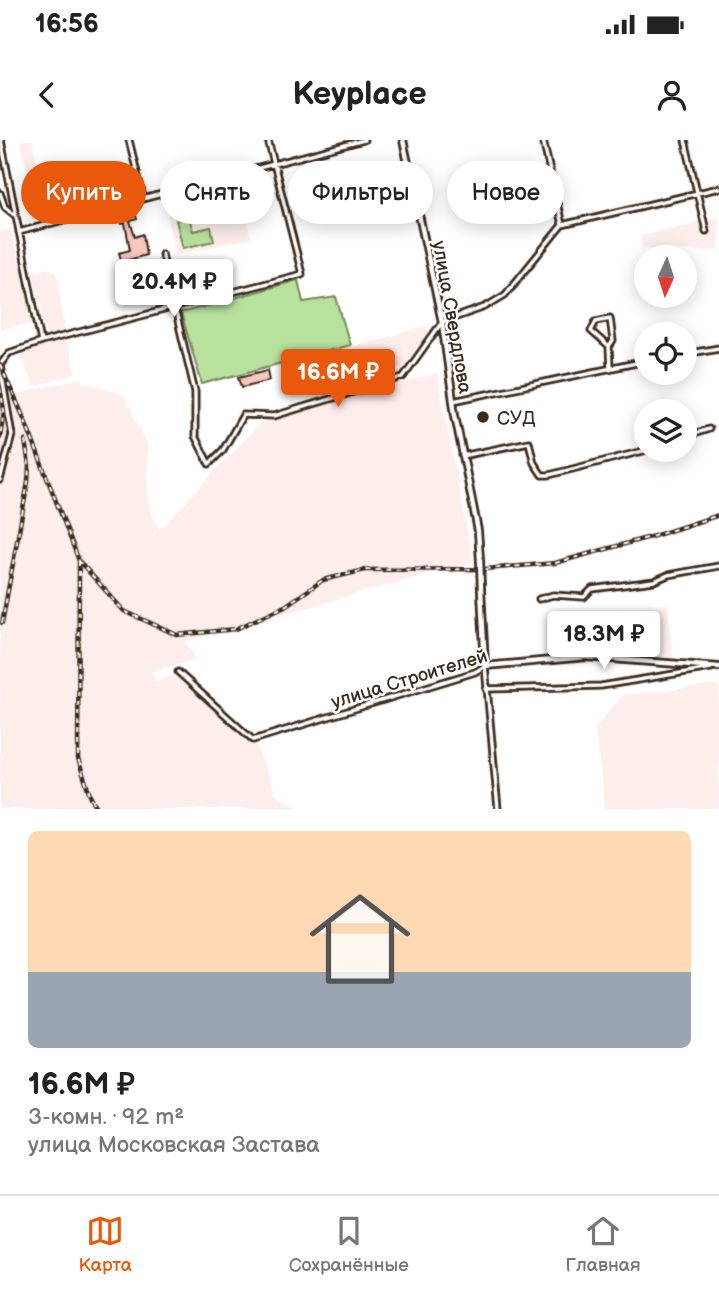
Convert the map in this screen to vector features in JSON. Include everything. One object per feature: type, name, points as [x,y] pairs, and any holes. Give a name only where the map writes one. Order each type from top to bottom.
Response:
[{"type":"main road","name":"улица Свердлова","points":[[402,140],[442,322],[462,456],[478,531],[485,666]]},
{"type":"main road","name":"улица Строителей","points":[[485,666],[586,657],[718,667]]},
{"type":"street","points":[[1,140],[41,342]]},
{"type":"street","points":[[129,140],[134,161]]},
{"type":"street","points":[[268,140],[273,161]]},
{"type":"street","points":[[0,480],[12,435],[0,365],[9,354],[41,342],[302,274],[274,164],[364,140]]},
{"type":"street","points":[[543,140],[562,225]]},
{"type":"street","points":[[685,140],[706,231]]},
{"type":"street","points":[[162,254],[195,392],[195,436],[209,464],[223,450],[243,415],[274,416],[403,377],[442,322],[485,307],[505,295],[562,225],[719,188]]},
{"type":"street","points":[[0,193],[5,207],[16,216]]},
{"type":"street","points":[[19,232],[47,224]]},
{"type":"street","points":[[608,347],[613,341],[610,318],[596,321],[591,331],[608,347],[610,369]]},
{"type":"street","points":[[697,352],[719,348]]},
{"type":"street","points":[[453,401],[634,364]]},
{"type":"street","points":[[697,433],[709,429]]},
{"type":"street","points":[[462,456],[528,442],[539,471],[542,475],[549,475],[634,453]]},
{"type":"street","points":[[539,599],[552,595],[584,597],[592,589],[654,581],[668,575],[719,566]]},
{"type":"street","points":[[485,666],[498,809]]},
{"type":"street","name":"улица Строителей","points":[[178,672],[253,740],[475,672],[485,666]]},
{"type":"street","points":[[486,689],[601,686],[718,667]]},
{"type":"shaded area","points":[[20,140],[32,140],[37,161],[25,161]]},
{"type":"shaded area","points":[[719,217],[719,250],[697,251],[697,245],[642,245],[640,236]]},
{"type":"shaded area","points":[[169,224],[248,224],[251,238],[176,255]]},
{"type":"shaded area","points":[[11,228],[34,323],[0,329],[0,231]]},
{"type":"shaded area","points":[[45,268],[57,272],[65,332],[47,336],[33,272]]},
{"type":"shaded area","points":[[427,326],[428,333],[408,365],[376,373],[372,359],[296,379],[292,363]]},
{"type":"shaded area","points":[[65,339],[76,374],[33,387],[20,353]]},
{"type":"shaded area","points":[[437,373],[473,562],[186,641],[196,660],[152,671],[156,682],[174,675],[257,747],[276,794],[300,809],[0,809],[0,399],[78,379],[124,395],[147,443],[148,493],[154,520],[160,530],[259,424]]},
{"type":"shaded area","points":[[668,604],[673,658],[582,653],[579,613]]},
{"type":"shaded area","points":[[719,685],[719,809],[605,809],[595,727],[623,695]]},
{"type":"green space","points":[[177,224],[191,224],[193,231],[211,227],[214,241],[183,248]]},
{"type":"green space","points":[[298,280],[303,302],[336,297],[350,345],[202,384],[181,313]]},
{"type":"building","points":[[125,224],[131,224],[135,237],[143,234],[146,255],[122,262],[119,253],[130,250]]},
{"type":"building","points":[[268,370],[270,380],[242,387],[239,377]]},
{"type":"railway","points":[[0,365],[24,418],[79,561],[124,611],[177,635],[236,629],[285,606],[323,580],[365,570],[485,569],[555,563],[719,515]]},
{"type":"railway","points":[[0,388],[4,410],[0,437]]},
{"type":"railway","points":[[2,623],[28,482],[29,466],[25,440]]},
{"type":"railway","points":[[79,561],[78,759],[91,798],[98,809]]},
{"type":"place","name":"СУД","points":[[483,417]]}]
